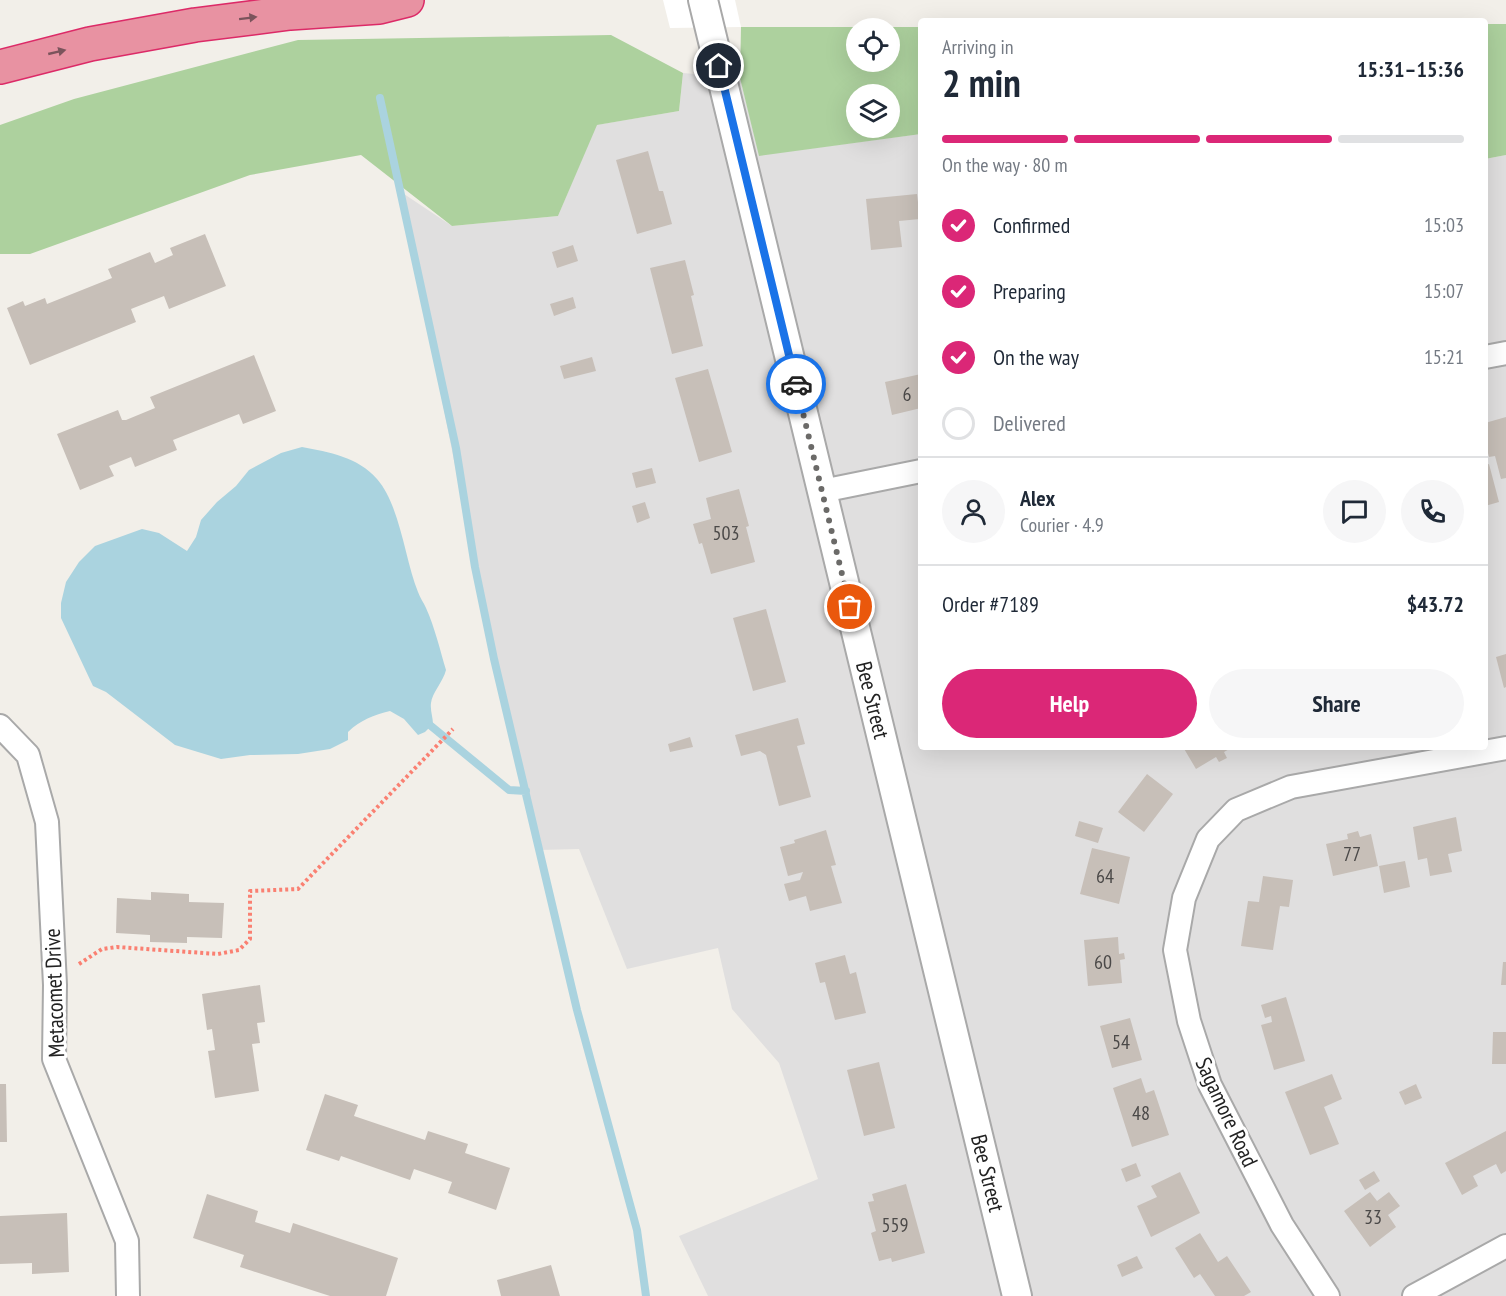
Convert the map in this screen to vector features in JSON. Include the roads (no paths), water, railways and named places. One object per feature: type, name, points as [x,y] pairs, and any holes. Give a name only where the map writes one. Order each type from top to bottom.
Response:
[{"type":"highway","points":[[0,67],[90,44],[185,27],[290,13],[368,8],[407,0]]},
{"type":"street","name":"Bee Street","points":[[703,0],[1017,1296]]},
{"type":"street","points":[[1488,356],[1506,353]]},
{"type":"street","points":[[822,491],[918,472]]},
{"type":"street","name":"Metacomet Drive","points":[[0,726],[28,755],[47,822],[55,976],[54,1059],[127,1241],[128,1296]]},
{"type":"street","name":"Sagamore Road","points":[[1328,1296],[1282,1225],[1210,1085],[1188,1020],[1174,950],[1184,898],[1208,839],[1236,810],[1291,787],[1506,748]]},
{"type":"street","points":[[1414,1296],[1506,1246]]},
{"type":"water","points":[[302,447],[333,454],[361,465],[377,479],[385,490],[397,518],[413,579],[432,623],[446,670],[432,699],[433,724],[418,735],[404,719],[390,711],[357,724],[348,732],[348,740],[330,749],[298,754],[250,755],[221,759],[175,745],[106,692],[93,686],[61,618],[61,603],[66,582],[79,562],[95,546],[142,529],[159,533],[187,551],[196,537],[201,520],[249,470],[281,453]]},
{"type":"waterway","points":[[380,98],[456,448],[475,567],[494,659],[577,1010],[637,1230],[646,1296]]},
{"type":"waterway","points":[[431,726],[509,790],[526,791]]}]
